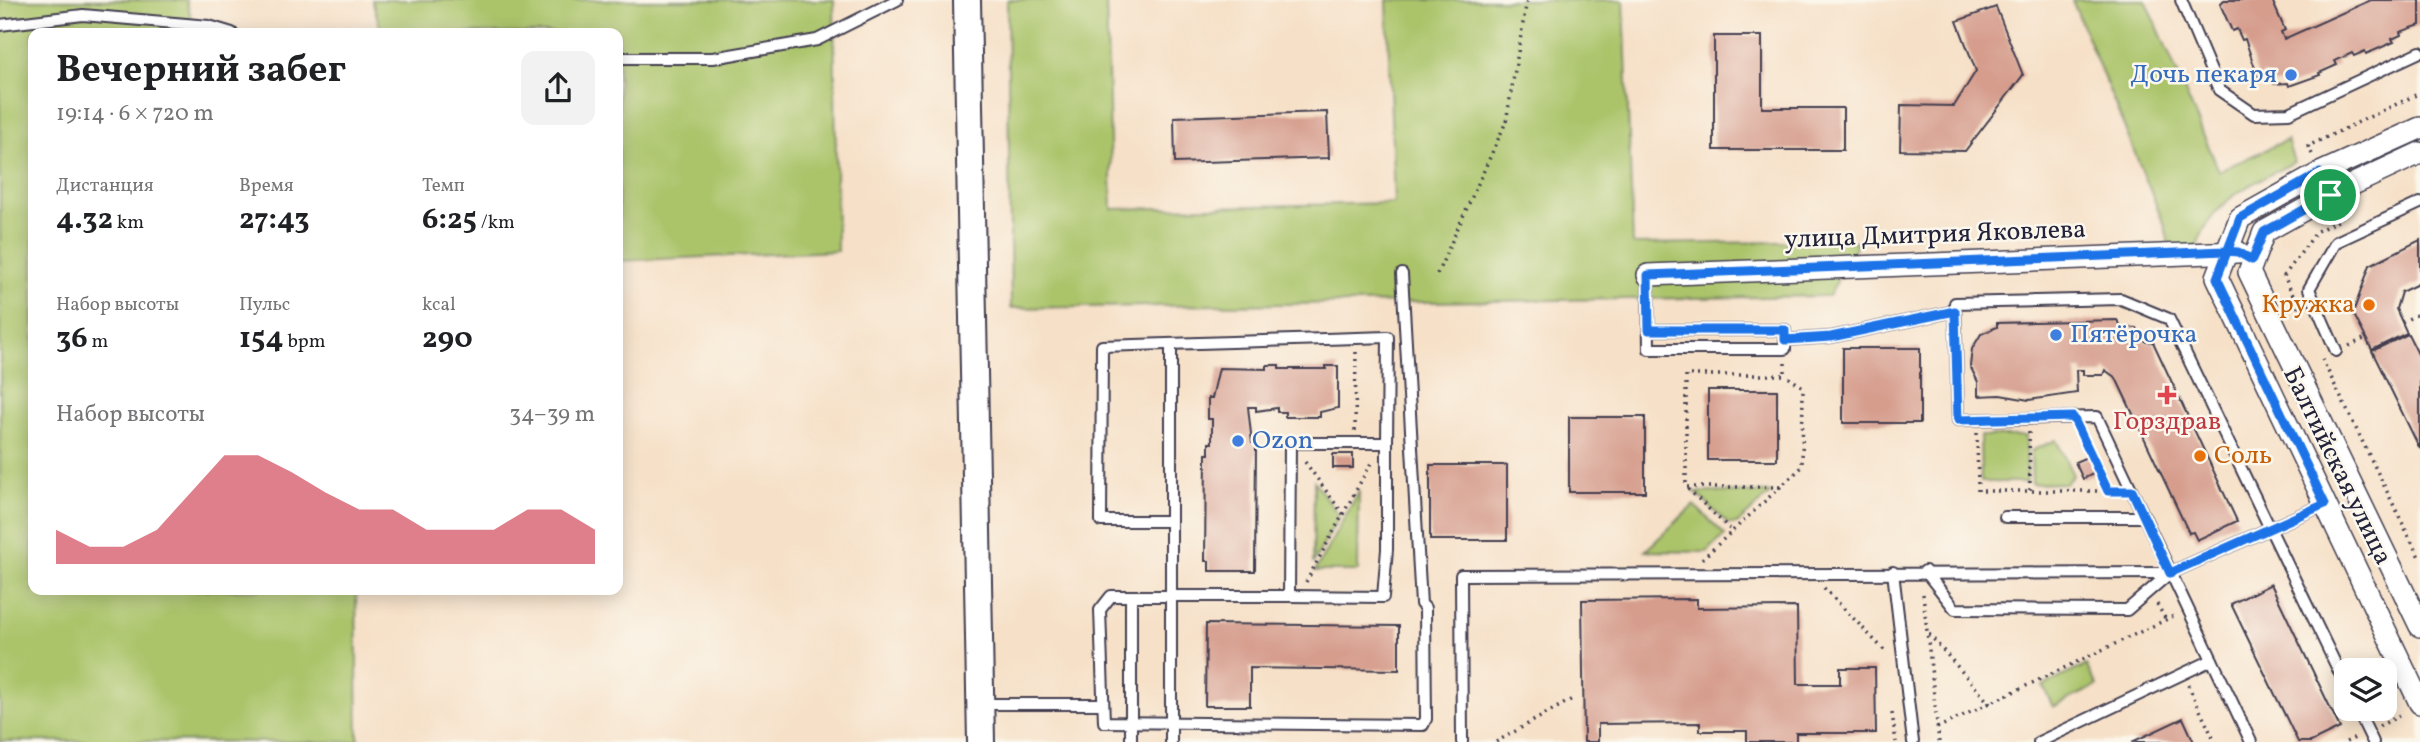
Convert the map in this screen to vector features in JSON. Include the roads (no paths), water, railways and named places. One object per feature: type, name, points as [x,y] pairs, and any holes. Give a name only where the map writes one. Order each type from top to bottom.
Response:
[{"type":"street","points":[[967,0],[981,742]]},
{"type":"street","name":"Балтийская улица","points":[[2420,128],[2313,178],[2240,218],[2225,251],[2217,278],[2420,703]]},
{"type":"street","points":[[2225,251],[2238,252],[2252,260],[2264,232],[2322,199],[2420,153]]},
{"type":"street","points":[[2313,178],[2303,194],[2322,199]]},
{"type":"street","name":"улица Дмитрия Яковлева","points":[[1648,275],[2225,251]]},
{"type":"street","name":"Балтийская улица","points":[[2252,260],[2249,272],[2420,626]]},
{"type":"lane","points":[[623,58],[713,58],[817,40],[897,0]]},
{"type":"lane","points":[[2181,0],[2219,90],[2254,114],[2289,113],[2420,52]]},
{"type":"lane","points":[[0,25],[83,15],[216,28]]},
{"type":"lane","points":[[2336,351],[2309,289],[2336,242],[2420,203]]},
{"type":"lane","points":[[1170,522],[1101,521],[1102,346],[1388,337],[1385,443],[1387,549],[1383,597],[1111,596],[1100,610],[1102,704],[1104,722],[1423,725],[1426,719],[1425,608],[1421,604],[1402,274]]},
{"type":"lane","points":[[1648,275],[1649,349],[1785,345],[1955,311]]},
{"type":"lane","points":[[2251,742],[2097,417],[1958,420],[1955,303],[2121,299],[2169,319],[2334,662]]},
{"type":"lane","points":[[1649,330],[1785,330],[1785,345]]},
{"type":"lane","points":[[1171,344],[1171,742]]},
{"type":"lane","points":[[1294,596],[1290,443],[1385,443]]},
{"type":"lane","points":[[1922,571],[1955,609],[2127,610],[2170,573],[2325,504]]},
{"type":"lane","points":[[2005,517],[2144,517]]},
{"type":"lane","points":[[1462,742],[1461,575],[1922,571],[2170,573]]},
{"type":"lane","points":[[1893,572],[1913,742]]},
{"type":"lane","points":[[1131,596],[1131,742]]},
{"type":"lane","points":[[2039,742],[2211,660]]},
{"type":"lane","points":[[979,704],[1102,704]]},
{"type":"lane","points":[[2363,721],[2373,742]]},
{"type":"place","name":"Дочь пекаря","points":[[2291,75]]},
{"type":"place","name":"Кружка","points":[[2369,305]]},
{"type":"place","name":"Пятёрочка","points":[[2056,335]]},
{"type":"place","name":"Горздрав","points":[[2167,395]]},
{"type":"place","name":"Ozon","points":[[1238,441]]},
{"type":"place","name":"Соль","points":[[2200,456]]}]
